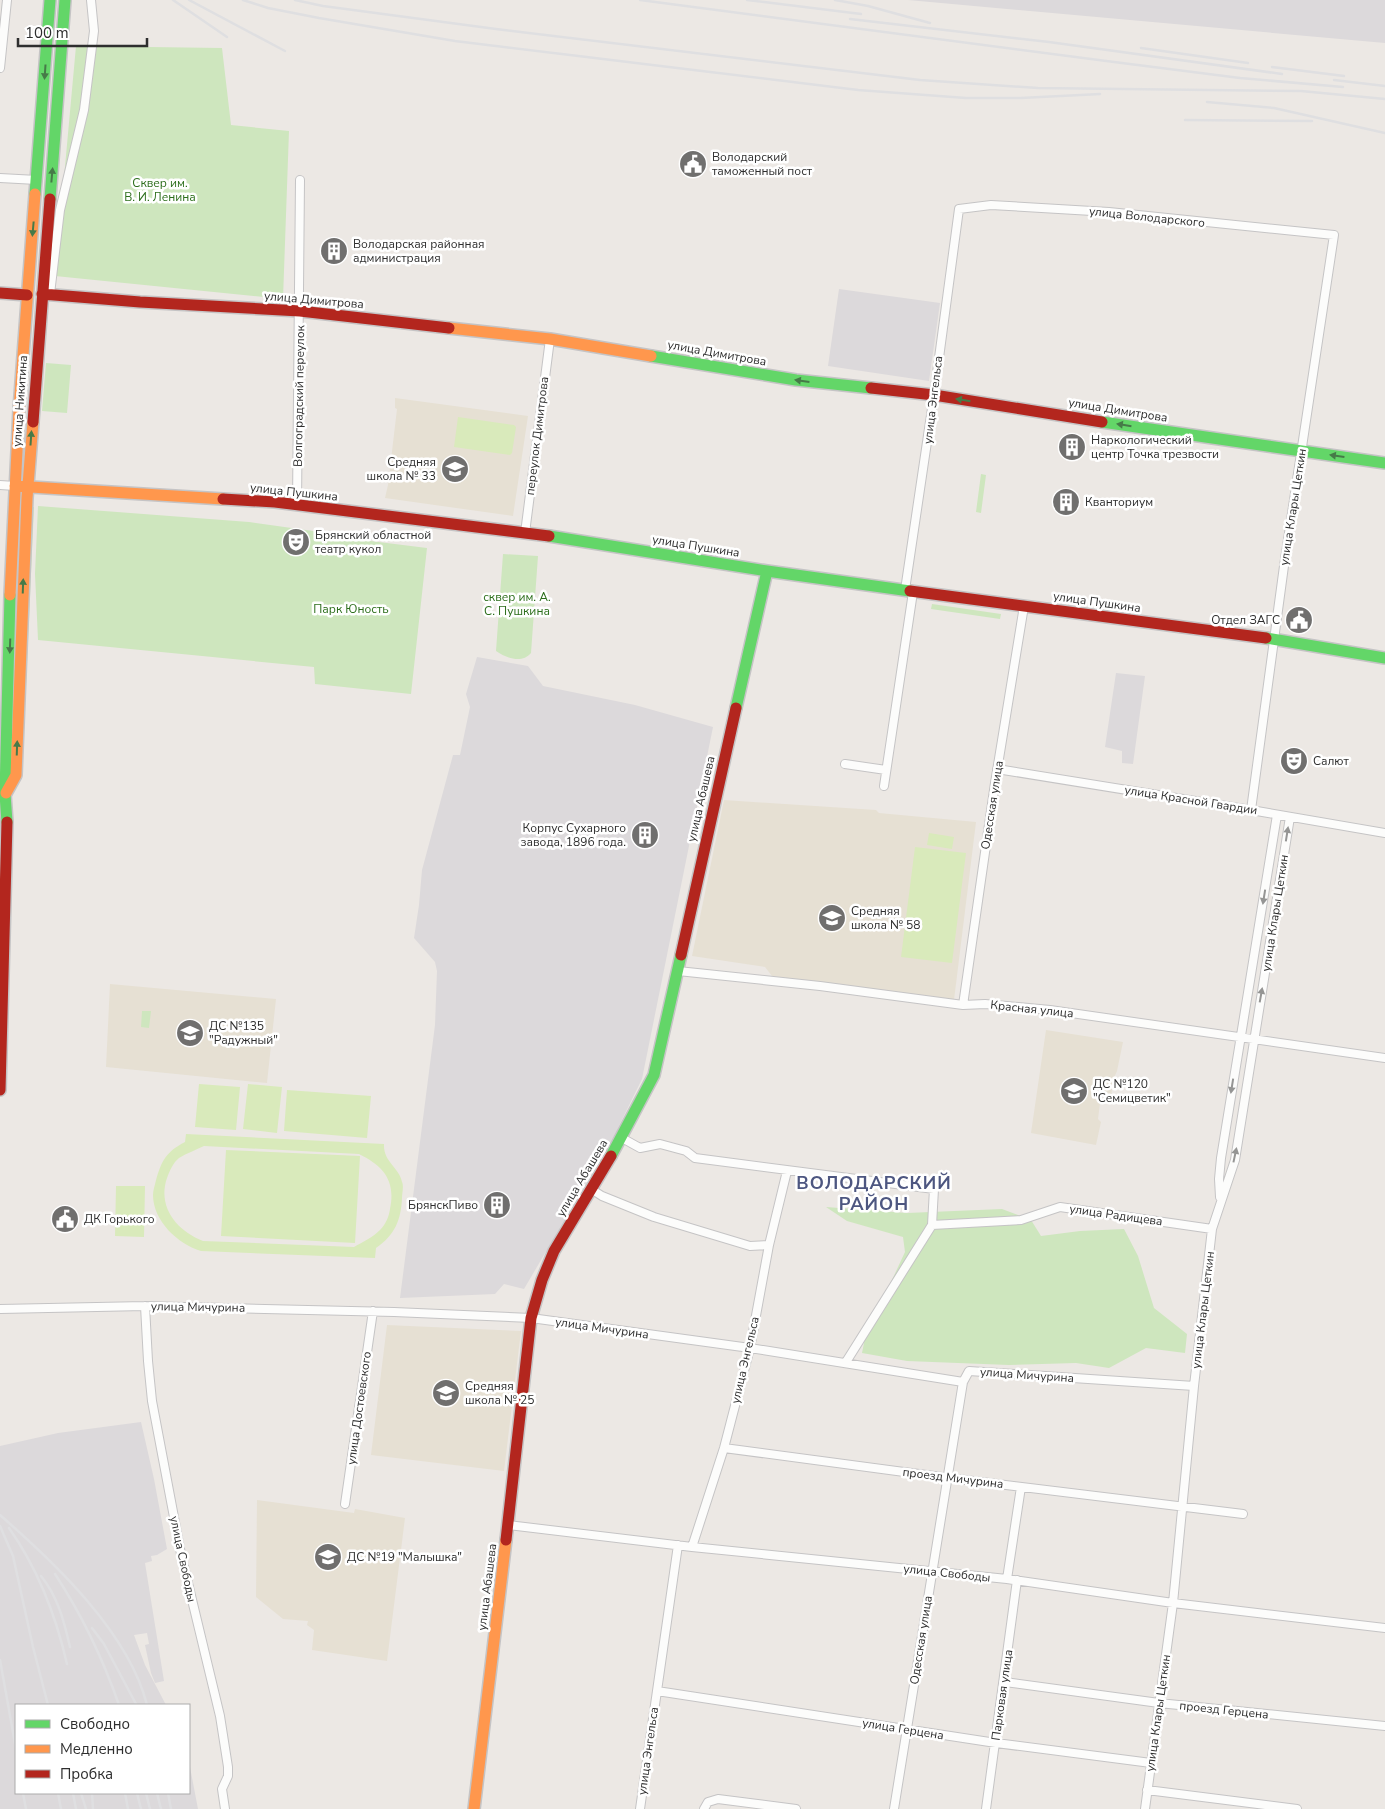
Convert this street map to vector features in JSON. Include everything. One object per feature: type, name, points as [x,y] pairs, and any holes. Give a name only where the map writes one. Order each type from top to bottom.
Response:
[{"type":"main road","name":"улица Никитина","points":[[0,1090],[8,816],[3,794],[15,486],[26,295],[37,180],[50,3]]},
{"type":"main road","name":"улица Никитина","points":[[3,794],[16,775],[28,486],[46,294],[65,3]]},
{"type":"main road","points":[[0,293],[26,295]]},
{"type":"main road","name":"улица Димитрова","points":[[46,294],[140,302],[300,311],[550,339],[796,380],[934,395],[1180,434],[1385,462]]},
{"type":"main road","name":"улица Пушкина","points":[[15,486],[297,505],[525,533],[767,571],[1274,639],[1385,658]]},
{"type":"main road","name":"улица Абашева","points":[[474,1809],[508,1525],[530,1318],[542,1280],[554,1251],[622,1138],[654,1075],[767,571]]},
{"type":"street","points":[[0,68],[8,0]]},
{"type":"street","points":[[46,294],[60,210],[84,110],[94,31],[92,0]]},
{"type":"street","points":[[0,178],[37,180]]},
{"type":"street","name":"Волгоградский переулок","points":[[297,505],[300,180]]},
{"type":"street","name":"улица Володарского","points":[[959,208],[991,205],[1109,212],[1334,235]]},
{"type":"street","name":"улица Энгельса","points":[[884,786],[959,208]]},
{"type":"street","name":"улица Клары Цеткин","points":[[1251,810],[1301,451],[1334,235]]},
{"type":"street","name":"переулок Димитрова","points":[[525,533],[550,339]]},
{"type":"street","name":"улица Пушкина","points":[[0,485],[15,486]]},
{"type":"street","name":"Одесская улица","points":[[963,1005],[997,769],[1024,606]]},
{"type":"street","points":[[845,764],[886,770]]},
{"type":"street","name":"улица Красной Гвардии","points":[[997,769],[1385,833]]},
{"type":"street","points":[[1220,1201],[1219,1179],[1221,1158],[1278,815]]},
{"type":"street","name":"улица Клары Цеткин","points":[[1145,1809],[1173,1603],[1194,1386],[1212,1229],[1235,1160],[1290,817]]},
{"type":"street","name":"Красная улица","points":[[678,971],[820,986],[963,1005],[985,1004],[1050,1010],[1385,1058]]},
{"type":"street","points":[[622,1138],[640,1148],[660,1144],[686,1151],[695,1158],[934,1189],[932,1225],[846,1362]]},
{"type":"street","name":"улица Энгельса","points":[[692,1547],[724,1448],[750,1348],[769,1245],[787,1171]]},
{"type":"street","points":[[591,1189],[602,1196],[654,1217],[750,1246],[769,1245]]},
{"type":"street","name":"улица Радищева","points":[[932,1225],[1021,1220],[1060,1208],[1212,1229]]},
{"type":"street","name":"улица Мичурина","points":[[0,1309],[145,1306],[373,1311],[530,1318],[846,1362],[964,1382],[969,1371],[1194,1386]]},
{"type":"street","name":"улица Свободы","points":[[145,1306],[148,1361],[154,1410],[181,1554],[220,1716],[228,1767],[228,1776],[222,1789],[225,1809]]},
{"type":"street","name":"улица Достоевского","points":[[345,1504],[373,1311]]},
{"type":"street","name":"Одесская улица","points":[[894,1809],[964,1382]]},
{"type":"street","name":"проезд Мичурина","points":[[724,1448],[1243,1514]]},
{"type":"street","points":[[1007,1579],[1021,1487]]},
{"type":"street","name":"улица Свободы","points":[[508,1525],[692,1547],[1017,1580],[1173,1603],[1385,1628]]},
{"type":"street","name":"улица Энгельса","points":[[640,1809],[678,1545]]},
{"type":"street","name":"Парковая улица","points":[[986,1809],[1005,1682],[1017,1580]]},
{"type":"street","name":"проезд Герцена","points":[[1005,1682],[1159,1703],[1385,1726]]},
{"type":"street","name":"улица Герцена","points":[[656,1691],[996,1744],[1151,1763]]},
{"type":"street","points":[[1147,1790],[1297,1809]]},
{"type":"street","points":[[704,1809],[708,1802],[718,1799],[796,1809]]},
{"type":"shaded area","points":[[908,0],[1385,0],[1385,43]]},
{"type":"shaded area","points":[[839,289],[940,303],[929,381],[828,366]]},
{"type":"shaded area","name":"Средняя школа № 33","points":[[395,398],[528,416],[513,516],[385,498],[397,409],[395,408]]},
{"type":"shaded area","name":"БрянскПиво","points":[[477,657],[528,666],[543,686],[635,705],[713,727],[642,1079],[615,1134],[524,1289],[504,1284],[495,1294],[400,1298],[435,1025],[437,971],[435,962],[414,938],[422,870],[453,755],[460,755],[470,707],[466,694]]},
{"type":"shaded area","points":[[1116,673],[1145,676],[1133,764],[1122,763],[1122,751],[1105,747]]},
{"type":"shaded area","name":"Средняя школа № 58","points":[[724,800],[876,810],[879,813],[976,822],[954,1000],[772,976],[765,967],[692,956]]},
{"type":"shaded area","name":"ДС №135 \"Радужный\"","points":[[110,984],[276,999],[267,1083],[106,1067]]},
{"type":"shaded area","name":"ДС №120 \"Семицветик\"","points":[[1046,1030],[1123,1042],[1117,1071],[1113,1080],[1111,1097],[1101,1095],[1098,1119],[1101,1122],[1096,1145],[1031,1133]]},
{"type":"shaded area","name":"Средняя школа № 25","points":[[387,1325],[521,1331],[504,1471],[371,1455]]},
{"type":"shaded area","points":[[141,1422],[167,1549],[151,1556],[152,1561],[145,1563],[164,1681],[155,1683],[151,1673],[145,1645],[149,1644],[147,1633],[134,1635],[145,1665],[165,1704],[15,1704],[15,1794],[190,1794],[190,1767],[198,1809],[0,1809],[0,1446],[58,1433]]},
{"type":"shaded area","name":"ДС №19 \"Малышка\"","points":[[257,1500],[354,1513],[355,1509],[405,1518],[387,1661],[312,1650],[314,1630],[307,1625],[308,1621],[283,1619],[256,1597]]},
{"type":"green space","name":"Сквер им. В. И. Ленина","points":[[76,46],[222,48],[231,125],[289,131],[283,299],[55,276]]},
{"type":"green space","points":[[46,363],[71,365],[67,413],[42,411]]},
{"type":"green space","points":[[458,417],[514,425],[516,427],[512,453],[510,455],[454,447]]},
{"type":"green space","points":[[981,474],[986,475],[981,513],[976,512]]},
{"type":"green space","name":"Парк Юность","points":[[38,506],[249,522],[313,531],[330,536],[427,548],[411,694],[315,684],[314,667],[38,640],[35,574]]},
{"type":"green space","points":[[30,507],[34,507],[26,686],[21,685]]},
{"type":"green space","name":"сквер им. А. С. Пушкина","points":[[503,554],[538,556],[531,653],[519,659],[509,658],[496,651]]},
{"type":"green space","points":[[932,604],[1001,614],[1000,619],[931,609]]},
{"type":"green space","points":[[929,833],[954,837],[952,849],[927,845]]},
{"type":"green space","points":[[915,847],[966,853],[952,963],[901,957]]},
{"type":"green space","points":[[142,1011],[151,1011],[149,1028],[141,1027]]},
{"type":"green space","points":[[199,1084],[240,1087],[236,1130],[195,1127]]},
{"type":"green space","points":[[248,1084],[282,1087],[277,1133],[243,1129]]},
{"type":"green space","points":[[287,1090],[371,1096],[367,1138],[284,1131]]},
{"type":"green space","points":[[186,1134],[384,1144],[388,1160],[398,1172],[403,1184],[400,1213],[396,1226],[388,1238],[376,1248],[375,1258],[201,1251],[192,1248],[176,1237],[162,1222],[154,1205],[153,1195],[158,1173],[166,1157],[173,1149],[185,1142]],"holes":[[[204,1146],[359,1154],[375,1164],[386,1175],[391,1190],[391,1199],[390,1212],[386,1223],[377,1233],[354,1247],[203,1241],[185,1231],[172,1217],[167,1208],[165,1189],[172,1167],[179,1158]]]},
{"type":"green space","points":[[226,1150],[360,1156],[355,1243],[221,1236]]},
{"type":"green space","points":[[116,1186],[145,1186],[144,1237],[115,1236]]},
{"type":"green space","points":[[826,1207],[907,1213],[1002,1209],[1031,1220],[1041,1236],[1080,1231],[1124,1229],[1138,1256],[1154,1308],[1187,1334],[1185,1353],[1146,1348],[1109,1368],[1076,1363],[1009,1365],[907,1361],[862,1353],[865,1338],[905,1252],[903,1237],[847,1221]]},
{"type":"railway","points":[[173,0],[227,37]]},
{"type":"railway","points":[[189,0],[285,51]]},
{"type":"railway","points":[[243,0],[268,8],[319,18],[455,41],[858,90],[966,98],[1021,98],[1100,94]]},
{"type":"railway","points":[[295,0],[323,6],[496,29],[920,80],[1038,88],[1301,91],[1385,99]]},
{"type":"railway","points":[[640,0],[1240,78],[1343,87]]},
{"type":"railway","points":[[747,0],[861,14]]},
{"type":"railway","points":[[835,0],[868,6],[930,23]]},
{"type":"railway","points":[[850,19],[1049,42],[1282,74]]},
{"type":"railway","points":[[1141,48],[1248,63]]},
{"type":"railway","points":[[1272,67],[1344,76]]},
{"type":"railway","points":[[1334,80],[1385,86]]},
{"type":"railway","points":[[1207,102],[1274,108],[1385,133]]},
{"type":"railway","points":[[1185,120],[1312,121]]},
{"type":"railway","points":[[0,1515],[66,1577],[107,1626],[138,1678],[147,1704]]},
{"type":"railway","points":[[0,1526],[13,1556],[48,1704]]},
{"type":"railway","points":[[9,1528],[29,1560],[45,1593],[67,1664]]},
{"type":"railway","points":[[55,1574],[91,1638],[119,1704]]},
{"type":"railway","points":[[41,1576],[56,1601],[70,1647]]},
{"type":"railway","points":[[92,1628],[104,1644],[136,1704]]},
{"type":"railway","points":[[0,1660],[15,1743]]},
{"type":"railway","points":[[23,1794],[26,1809]]},
{"type":"railway","points":[[58,1794],[61,1809]]},
{"type":"railway","points":[[73,1794],[76,1809]]},
{"type":"railway","points":[[81,1794],[86,1809]]},
{"type":"railway","points":[[92,1794],[93,1809]]},
{"type":"railway","points":[[125,1794],[128,1809]]},
{"type":"railway","points":[[137,1794],[141,1809]]},
{"type":"railway","points":[[146,1794],[150,1809]]},
{"type":"railway","points":[[157,1794],[161,1809]]},
{"type":"railway","points":[[168,1794],[171,1809]]},
{"type":"traffic: fast","points":[[35,194],[50,0]]},
{"type":"traffic: fast","points":[[50,199],[65,0]]},
{"type":"traffic: fast","points":[[651,356],[796,380],[871,388]]},
{"type":"traffic: fast","points":[[1102,422],[1385,463]]},
{"type":"traffic: fast","points":[[549,536],[767,571],[910,591]]},
{"type":"traffic: fast","points":[[736,708],[767,571]]},
{"type":"traffic: fast","points":[[7,822],[5,794],[10,595]]},
{"type":"traffic: fast","points":[[1266,638],[1385,658]]},
{"type":"traffic: fast","points":[[611,1156],[654,1075],[681,955]]},
{"type":"traffic: slow","points":[[10,595],[19,409],[35,194]]},
{"type":"traffic: slow","points":[[449,328],[550,339],[651,356]]},
{"type":"traffic: slow","points":[[6,793],[16,775],[27,498],[33,422]]},
{"type":"traffic: slow","points":[[15,486],[223,499]]},
{"type":"traffic: slow","points":[[474,1809],[506,1540]]},
{"type":"traffic: jam","points":[[33,422],[50,199]]},
{"type":"traffic: jam","points":[[0,293],[27,295]]},
{"type":"traffic: jam","points":[[42,294],[140,302],[300,311],[449,328]]},
{"type":"traffic: jam","points":[[871,388],[934,395],[1102,422]]},
{"type":"traffic: jam","points":[[223,499],[275,502],[549,536]]},
{"type":"traffic: jam","points":[[910,591],[1266,638]]},
{"type":"traffic: jam","points":[[681,955],[736,708]]},
{"type":"traffic: jam","points":[[0,1090],[7,822]]},
{"type":"traffic: jam","points":[[506,1540],[531,1318],[542,1280],[554,1251],[611,1156]]},
{"type":"place","name":"Володарский таможенный пост","points":[[693,164]]},
{"type":"place","name":"Володарская районная администрация","points":[[334,251]]},
{"type":"place","name":"Наркологический центр Точка трезвости","points":[[1072,447]]},
{"type":"place","name":"Средняя школа № 33","points":[[455,469]]},
{"type":"place","name":"Кванториум","points":[[1066,502]]},
{"type":"place","name":"Брянский областной театр кукол","points":[[296,542]]},
{"type":"place","name":"Отдел ЗАГС","points":[[1299,620]]},
{"type":"place","name":"Салют","points":[[1294,761]]},
{"type":"place","name":"Корпус Сухарного завода, 1896 года.","points":[[645,835]]},
{"type":"place","name":"Средняя школа № 58","points":[[832,918]]},
{"type":"place","name":"ДС №135 \"Радужный\"","points":[[190,1033]]},
{"type":"place","name":"ДС №120 \"Семицветик\"","points":[[1074,1091]]},
{"type":"place","name":"БрянскПиво","points":[[497,1205]]},
{"type":"place","name":"ДК Горького","points":[[65,1219]]},
{"type":"place","name":"Средняя школа № 25","points":[[446,1393]]},
{"type":"place","name":"ДС №19 \"Малышка\"","points":[[328,1557]]},
{"type":"district","name":"ВОЛОДАРСКИЙ РАЙОН","points":[[874,1193]]}]
